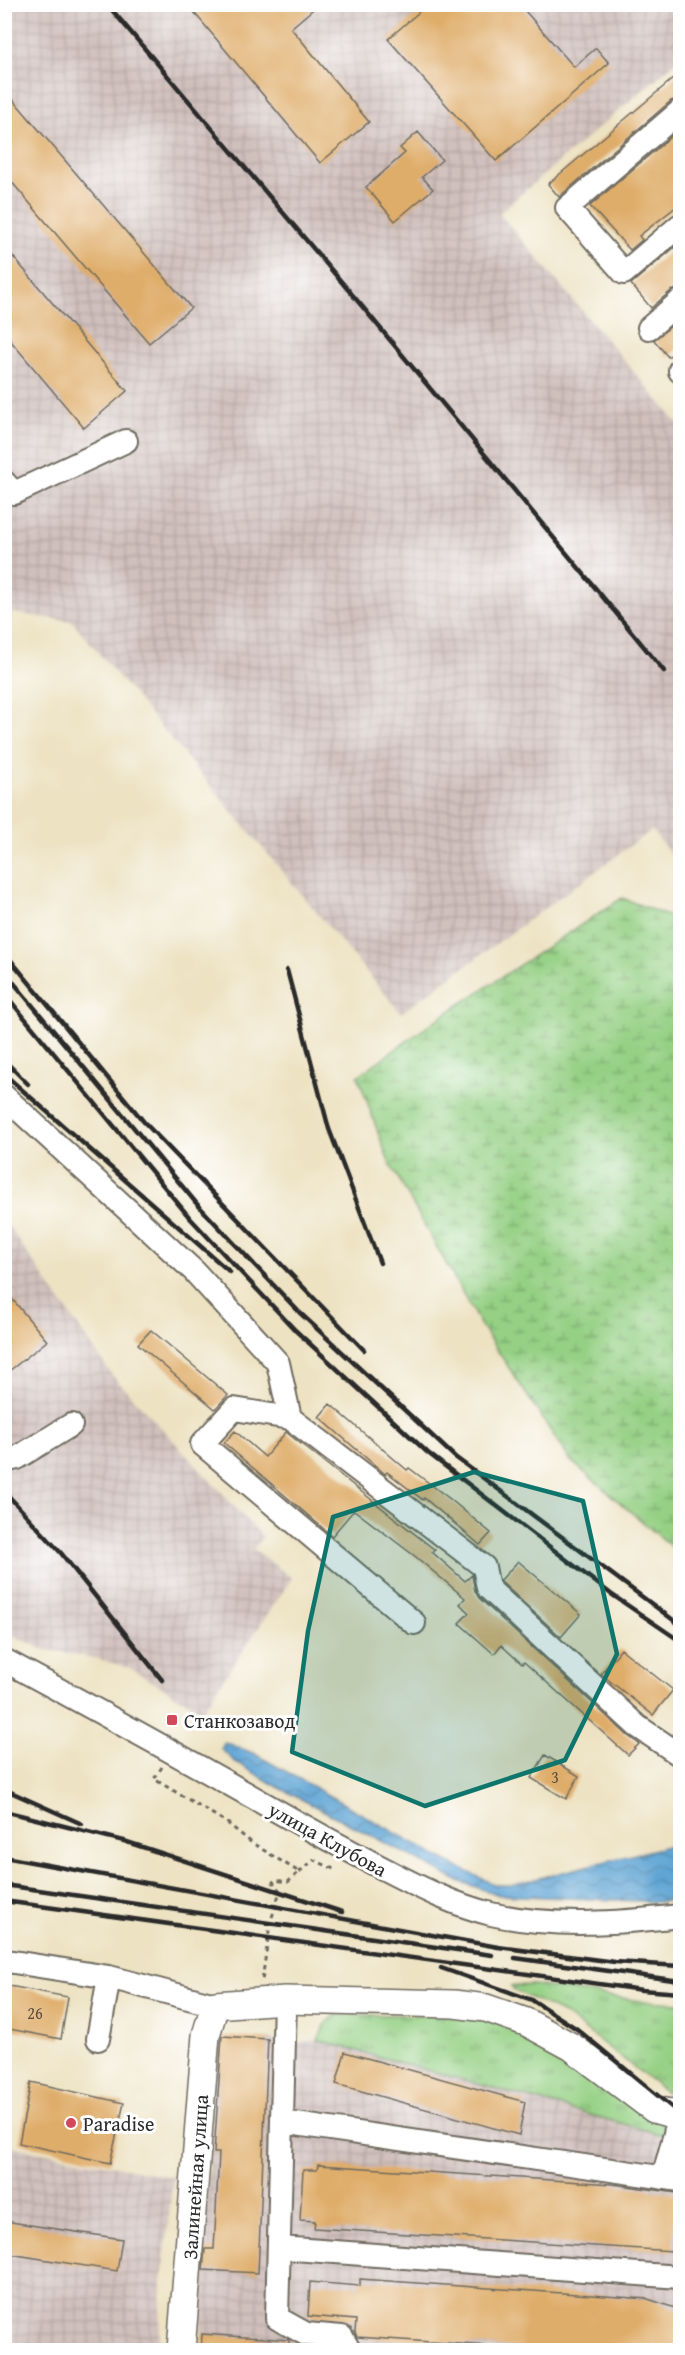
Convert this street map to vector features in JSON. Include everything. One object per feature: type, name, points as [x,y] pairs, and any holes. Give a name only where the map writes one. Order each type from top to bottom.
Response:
[{"type":"main road","points":[[215,2005],[272,2000],[454,2004],[501,2012],[536,2027],[583,2054],[654,2109],[677,2112]]},
{"type":"main road","name":"Залинейная улица","points":[[181,2350],[206,2035],[215,2005]]},
{"type":"street","points":[[681,111],[567,208],[624,273],[681,225]]},
{"type":"street","points":[[649,328],[681,301]]},
{"type":"street","points":[[4,482],[14,493],[126,441]]},
{"type":"street","points":[[4,1096],[194,1271],[278,1363],[290,1418]]},
{"type":"street","points":[[414,1623],[202,1444],[234,1409],[290,1418],[483,1567],[488,1588],[637,1726],[681,1755]]},
{"type":"street","points":[[4,1461],[17,1458],[71,1425]]},
{"type":"street","name":"улица Клубова","points":[[4,1659],[165,1747],[338,1846],[431,1893],[462,1906],[491,1914],[555,1922],[598,1922],[681,1916]]},
{"type":"street","points":[[7,1960],[109,1977],[215,2005]]},
{"type":"street","points":[[98,2039],[109,1977]]},
{"type":"street","points":[[272,2000],[282,2122],[277,2318],[306,2334],[342,2337],[349,2350]]},
{"type":"street","points":[[282,2122],[672,2179],[677,2112]]},
{"type":"street","points":[[280,2248],[681,2277]]},
{"type":"path","points":[[165,1763],[154,1779],[226,1822],[252,1844],[299,1872]]},
{"type":"path","points":[[272,2000],[270,1924],[280,1891],[273,1882],[275,1880],[288,1882],[314,1860],[336,1870]]},
{"type":"highlighted area","points":[[474,1472],[583,1501],[617,1654],[565,1760],[425,1806],[292,1752],[308,1631],[333,1517]]},
{"type":"shaded area","points":[[5,5],[680,5],[680,58],[499,213],[680,426],[680,867],[652,830],[401,1013],[72,621],[5,612]]},
{"type":"shaded area","points":[[4,1220],[112,1375],[263,1537],[253,1549],[292,1578],[202,1711],[130,1668],[99,1659],[43,1649],[5,1632]]},
{"type":"shaded area","points":[[217,2036],[293,2043],[318,2040],[667,2136],[680,2149],[680,2350],[201,2350],[203,2249]]},
{"type":"shaded area","points":[[4,2145],[173,2177],[162,2280],[159,2350],[5,2350]]},
{"type":"green space","points":[[622,898],[680,921],[680,1554],[570,1460],[480,1324],[388,1160],[358,1076],[439,1018]]},
{"type":"green space","points":[[535,1985],[641,2001],[680,2003],[680,2096],[666,2092],[566,2015],[514,1990],[511,1986]]},
{"type":"green space","points":[[335,2015],[459,2015],[492,2020],[550,2046],[668,2125],[667,2136],[318,2040],[326,2023]]},
{"type":"water","points":[[225,1742],[255,1754],[449,1863],[496,1885],[511,1885],[680,1843],[680,1899],[659,1902],[499,1895],[458,1881],[278,1787],[234,1761],[221,1749]]},
{"type":"building","points":[[187,4],[319,4],[291,28],[369,122],[320,163]]},
{"type":"building","points":[[412,4],[519,4],[574,67],[596,48],[609,63],[496,161],[388,39],[419,12]]},
{"type":"building","points":[[681,72],[681,98],[671,101],[559,197],[548,184]]},
{"type":"building","points":[[4,89],[191,308],[149,343],[4,173]]},
{"type":"building","points":[[681,128],[681,203],[639,236],[642,240],[630,250],[590,206]]},
{"type":"building","points":[[418,132],[442,160],[422,177],[433,189],[395,221],[366,187],[405,153],[400,148]]},
{"type":"building","points":[[681,242],[681,288],[671,291],[651,308],[631,284]]},
{"type":"building","points":[[4,246],[127,391],[84,428],[4,333]]},
{"type":"building","points":[[681,318],[681,346],[668,357],[654,340]]},
{"type":"building","points":[[4,1289],[47,1341],[4,1375]]},
{"type":"building","points":[[151,1330],[228,1395],[215,1409],[138,1344]]},
{"type":"building","points":[[330,1404],[407,1470],[409,1468],[491,1533],[480,1545],[424,1498],[423,1500],[387,1472],[385,1474],[319,1417]]},
{"type":"building","points":[[235,1431],[265,1457],[286,1432],[435,1550],[432,1552],[465,1581],[472,1575],[479,1598],[639,1744],[628,1755],[524,1662],[522,1664],[501,1645],[494,1654],[459,1623],[469,1613],[460,1604],[465,1598],[354,1510],[332,1536],[224,1443]]},
{"type":"building","points":[[518,1561],[581,1614],[561,1637],[500,1581]]},
{"type":"building","points":[[621,1649],[673,1690],[653,1715],[601,1674]]},
{"type":"building","points":[[545,1755],[579,1776],[566,1799],[531,1778]]},
{"type":"building","points":[[4,1985],[68,1997],[61,2039],[4,2028]]},
{"type":"building","points":[[222,2036],[268,2039],[258,2273],[203,2270],[205,2249],[214,2249],[219,2153],[214,2153]]},
{"type":"building","points":[[345,2052],[525,2102],[519,2135],[336,2084]]},
{"type":"building","name":"Paradise","points":[[31,2082],[124,2103],[110,2163],[19,2143]]},
{"type":"building","points":[[318,2165],[612,2184],[677,2193],[673,2251],[314,2228],[315,2221],[300,2220],[303,2170],[317,2170]]},
{"type":"building","points":[[4,2221],[122,2239],[117,2271],[4,2253]]},
{"type":"building","points":[[360,2279],[648,2299],[681,2310],[681,2350],[549,2350],[357,2337],[356,2320],[308,2316],[310,2282],[360,2286]]},
{"type":"building","points":[[202,2334],[289,2340],[289,2350],[201,2350]]},
{"type":"railway","points":[[107,4],[361,305],[664,671]]},
{"type":"railway","points":[[4,952],[144,1122],[364,1350]]},
{"type":"railway","points":[[287,970],[329,1129],[380,1263]]},
{"type":"railway","points":[[4,971],[197,1204],[299,1312],[455,1457],[680,1625]]},
{"type":"railway","points":[[4,993],[190,1218],[295,1330],[428,1453],[611,1594],[680,1641]]},
{"type":"railway","points":[[4,1060],[28,1084]]},
{"type":"railway","points":[[4,1074],[230,1272]]},
{"type":"railway","points":[[4,1491],[61,1553],[162,1680]]},
{"type":"railway","points":[[4,1789],[82,1824]]},
{"type":"railway","points":[[4,1811],[124,1841],[342,1912]]},
{"type":"railway","points":[[4,1857],[498,1947],[615,1962],[680,1966]]},
{"type":"railway","points":[[4,1885],[492,1955]]},
{"type":"railway","points":[[4,1901],[642,1990],[680,1993]]},
{"type":"railway","points":[[515,1958],[680,1981]]},
{"type":"railway","points":[[441,1968],[532,2000],[577,2029],[680,2114]]},
{"type":"place","name":"Станкозавод","points":[[172,1720]]},
{"type":"place","name":"Paradise","points":[[71,2123]]}]
